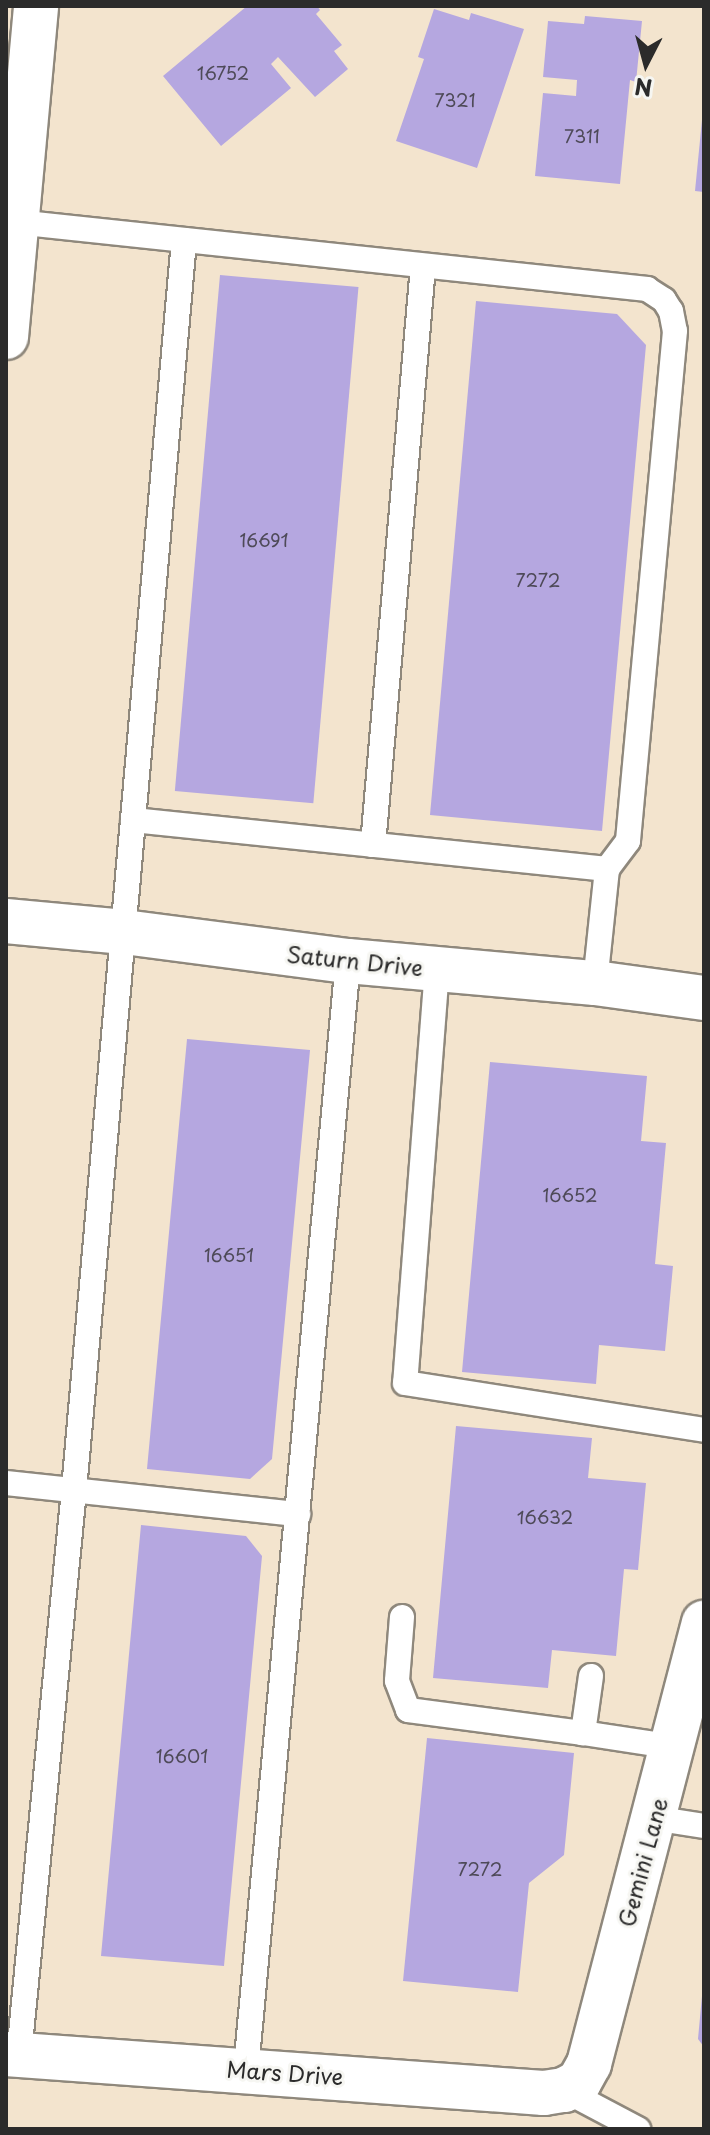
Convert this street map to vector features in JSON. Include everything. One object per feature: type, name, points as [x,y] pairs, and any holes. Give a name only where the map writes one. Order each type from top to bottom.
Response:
[{"type":"street","points":[[6,337],[36,6]]},
{"type":"street","name":"Saturn Drive","points":[[6,921],[124,932],[348,961],[595,983],[704,998]]},
{"type":"street","name":"Gemini Lane","points":[[564,2090],[579,2082],[589,2064],[704,1623]]},
{"type":"street","name":"Mars Drive","points":[[10,2057],[246,2069],[544,2093],[564,2090]]},
{"type":"lane","points":[[16,222],[647,289],[664,300],[671,311],[675,331],[628,841],[607,869],[595,983]]},
{"type":"lane","points":[[10,2057],[74,1490],[184,240]]},
{"type":"lane","points":[[373,845],[423,266]]},
{"type":"lane","points":[[133,820],[607,869]]},
{"type":"lane","points":[[246,2069],[348,961]]},
{"type":"lane","points":[[437,969],[405,1383],[704,1430]]},
{"type":"lane","points":[[6,1483],[298,1514]]},
{"type":"lane","points":[[402,1617],[397,1681],[408,1710],[674,1747]]},
{"type":"lane","points":[[583,1733],[591,1676]]},
{"type":"lane","points":[[653,1818],[704,1826]]},
{"type":"lane","points":[[564,2090],[638,2129]]},
{"type":"building","points":[[247,6],[317,6],[320,10],[316,14],[342,45],[334,51],[348,69],[315,97],[278,57],[271,64],[291,88],[221,146],[163,76]]},
{"type":"building","points":[[434,9],[469,20],[471,13],[524,29],[477,168],[396,141],[424,59],[418,57]]},
{"type":"building","points":[[585,16],[642,21],[636,82],[630,80],[620,184],[535,176],[543,93],[576,96],[577,80],[543,77],[548,21],[584,24]]},
{"type":"building","points":[[704,120],[704,192],[695,191]]},
{"type":"building","points":[[220,275],[358,287],[313,803],[175,791]]},
{"type":"building","points":[[476,301],[617,314],[646,345],[602,831],[430,815]]},
{"type":"building","points":[[187,1039],[310,1050],[272,1459],[250,1479],[147,1469]]},
{"type":"building","points":[[490,1062],[647,1076],[641,1141],[666,1143],[655,1264],[673,1266],[665,1351],[599,1345],[596,1384],[462,1372]]},
{"type":"building","points":[[456,1426],[592,1438],[588,1478],[646,1483],[638,1570],[624,1569],[616,1656],[552,1650],[548,1688],[433,1678]]},
{"type":"building","points":[[141,1525],[246,1536],[262,1556],[224,1966],[101,1956]]},
{"type":"building","points":[[427,1738],[574,1753],[564,1855],[529,1883],[518,1992],[403,1981]]},
{"type":"building","points":[[704,1997],[704,2047],[698,2039]]}]
